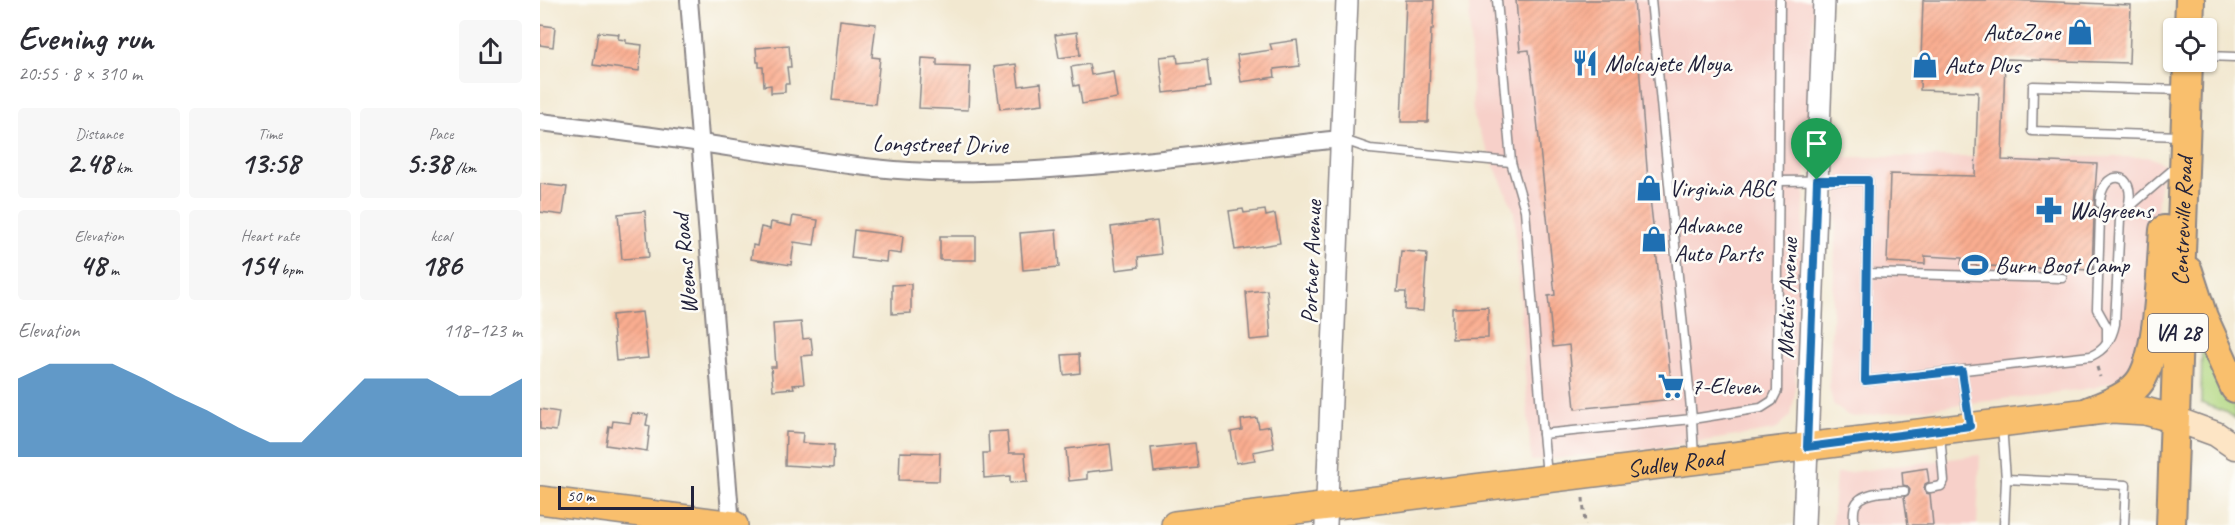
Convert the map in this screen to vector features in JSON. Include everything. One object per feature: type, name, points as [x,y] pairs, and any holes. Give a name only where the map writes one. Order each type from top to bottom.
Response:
[{"type":"highway","points":[[2189,18],[2190,0]]},
{"type":"highway","name":"Centreville Road","points":[[2171,525],[2188,72]]},
{"type":"highway","points":[[2090,411],[2130,391],[2141,381],[2148,367],[2154,345],[2166,211],[2185,151]]},
{"type":"highway","points":[[2181,247],[2203,316],[2235,388]]},
{"type":"main road","name":"Sudley Road","points":[[1175,525],[1327,516],[1547,479],[2090,411],[2133,409],[2175,419]]},
{"type":"main road","points":[[2175,419],[2209,431],[2235,447]]},
{"type":"main road","points":[[540,500],[732,525]]},
{"type":"street","name":"Weems Road","points":[[689,0],[732,525]]},
{"type":"street","name":"Portner Avenue","points":[[1327,516],[1347,0]]},
{"type":"street","name":"Mathis Avenue","points":[[1804,525],[1824,0]]},
{"type":"street","name":"Longstreet Drive","points":[[540,122],[699,142],[831,163],[931,172],[1054,169],[1341,139]]},
{"type":"lane","points":[[1497,0],[1511,162],[1526,210],[1547,479]]},
{"type":"lane","points":[[1651,0],[1695,460]]},
{"type":"lane","points":[[1543,434],[1692,419],[1761,408],[1772,401],[1777,391],[1780,0]]},
{"type":"lane","points":[[2217,56],[2235,57]]},
{"type":"lane","points":[[1779,181],[1868,180],[1865,381],[2091,356],[2106,345],[2112,336],[2116,319],[2120,219],[2128,209],[2176,169],[2185,151],[2032,131],[2033,86],[2187,91]]},
{"type":"lane","points":[[1341,139],[1370,149],[1511,162]]},
{"type":"lane","points":[[2100,203],[2100,192],[2104,184],[2119,179],[2128,183],[2130,188],[2128,209]]},
{"type":"lane","points":[[2100,217],[2097,309],[2107,327],[2106,345]]},
{"type":"lane","points":[[1867,273],[2061,278]]},
{"type":"lane","points":[[1962,371],[1970,426]]},
{"type":"lane","points":[[2002,422],[2006,479],[2004,525]]},
{"type":"lane","points":[[1930,488],[1941,486],[1944,481],[1940,430]]},
{"type":"lane","points":[[2006,479],[2126,485],[2124,525]]},
{"type":"lane","points":[[1854,525],[1855,507],[1862,498],[1873,494],[1904,491]]},
{"type":"path","points":[[2096,362],[2100,376]]},
{"type":"path","points":[[1583,498],[1585,525]]},
{"type":"shaded area","points":[[1469,0],[1814,0],[1795,393],[1791,415],[1775,430],[1659,448],[1531,461],[1514,211],[1473,117]]},
{"type":"shaded area","points":[[1839,157],[2150,157],[2164,164],[2158,198],[2149,332],[2131,368],[2112,382],[2093,388],[1856,417],[1840,410],[1833,404],[1829,386]]},
{"type":"shaded area","points":[[1980,455],[1977,525],[1832,525],[1836,474]]},
{"type":"green space","points":[[2202,333],[2226,393],[2235,405],[2235,419],[2225,412],[2201,403]]},
{"type":"building","points":[[1406,0],[1434,0],[1428,122],[1401,122]]},
{"type":"building","points":[[1516,0],[1634,0],[1648,181],[1673,399],[1575,409],[1569,345],[1553,347],[1548,296],[1555,295],[1534,90],[1529,50],[1520,51]]},
{"type":"building","points":[[1923,0],[2007,0],[2131,5],[2129,63],[2005,59],[2002,160],[2097,164],[2094,205],[2098,209],[2105,207],[2105,213],[2098,211],[2094,216],[2092,270],[1961,265],[1962,258],[1925,256],[1925,264],[1887,262],[1890,174],[1975,176],[1978,92],[1920,90]]},
{"type":"building","points":[[840,20],[876,24],[872,57],[880,58],[875,104],[832,100]]},
{"type":"building","points":[[540,25],[555,27],[553,47],[540,45]]},
{"type":"building","points":[[598,32],[619,34],[618,39],[626,40],[626,43],[642,45],[639,71],[593,65]]},
{"type":"building","points":[[1077,32],[1080,55],[1059,58],[1055,35]]},
{"type":"building","points":[[1297,40],[1300,66],[1274,69],[1275,77],[1241,82],[1237,55],[1272,50],[1270,44]]},
{"type":"building","points":[[789,45],[791,67],[787,67],[789,84],[785,84],[785,92],[771,93],[771,85],[764,86],[763,67],[759,67],[759,62],[757,62],[756,48]]},
{"type":"building","points":[[1177,55],[1178,63],[1207,60],[1210,87],[1164,93],[1160,57]]},
{"type":"building","points":[[922,58],[937,59],[937,65],[970,66],[968,110],[919,108]]},
{"type":"building","points":[[1016,64],[1019,86],[1041,83],[1043,104],[1000,109],[994,67]]},
{"type":"building","points":[[1089,64],[1091,75],[1113,71],[1117,98],[1082,104],[1079,85],[1074,86],[1071,67]]},
{"type":"building","points":[[540,184],[567,187],[563,215],[540,212]]},
{"type":"building","points":[[1243,209],[1244,213],[1265,210],[1266,216],[1275,214],[1280,243],[1235,250],[1229,211]]},
{"type":"building","points":[[645,211],[649,257],[622,259],[618,214]]},
{"type":"building","points":[[793,216],[818,220],[814,245],[794,242],[791,265],[751,259],[753,245],[757,246],[761,227],[770,229],[771,222],[791,226]]},
{"type":"building","points":[[1157,221],[1161,254],[1138,257],[1139,267],[1116,270],[1111,227]]},
{"type":"building","points":[[854,230],[903,236],[901,254],[887,252],[886,262],[851,258]]},
{"type":"building","points":[[1056,230],[1059,267],[1023,270],[1020,233]]},
{"type":"building","points":[[940,236],[976,236],[976,260],[940,260]]},
{"type":"building","points":[[1401,251],[1427,253],[1423,311],[1405,310],[1406,292],[1397,292]]},
{"type":"building","points":[[911,284],[911,313],[892,314],[892,285]]},
{"type":"building","points":[[1267,290],[1271,338],[1250,340],[1246,292]]},
{"type":"building","points":[[1488,307],[1488,338],[1452,339],[1452,308]]},
{"type":"building","points":[[642,312],[648,358],[616,361],[612,315]]},
{"type":"building","points":[[801,322],[803,339],[811,338],[813,355],[801,356],[804,384],[793,385],[794,388],[773,390],[771,367],[776,367],[773,324]]},
{"type":"building","points":[[1079,354],[1080,373],[1064,375],[1062,355]]},
{"type":"building","points":[[540,409],[559,412],[556,431],[540,429]]},
{"type":"building","points":[[632,413],[648,415],[646,425],[650,426],[647,451],[606,445],[609,426],[612,427],[613,421],[630,423]]},
{"type":"building","points":[[1257,418],[1259,428],[1270,426],[1274,448],[1253,452],[1255,460],[1236,463],[1231,432],[1242,430],[1241,420]]},
{"type":"building","points":[[1007,431],[1009,453],[1025,453],[1027,482],[1010,483],[1010,476],[984,478],[983,453],[989,453],[988,432]]},
{"type":"building","points":[[786,432],[803,433],[802,443],[834,445],[833,468],[785,465]]},
{"type":"building","points":[[1195,443],[1198,468],[1154,472],[1151,448]]},
{"type":"building","points":[[1110,444],[1113,469],[1087,472],[1087,479],[1069,481],[1066,449]]},
{"type":"building","points":[[900,452],[940,453],[939,481],[899,480]]},
{"type":"building","points":[[1927,468],[1929,482],[1925,484],[1924,489],[1930,494],[1933,525],[1908,525],[1904,497],[1909,494],[1910,490],[1903,485],[1902,472]]},
{"type":"place","name":"AutoZone","points":[[2080,32]]},
{"type":"place","name":"Molcajete Moya","points":[[1585,63]]},
{"type":"place","name":"Auto Plus","points":[[1925,65]]},
{"type":"place","name":"Virginia ABC","points":[[1649,188]]},
{"type":"place","name":"Walgreens","points":[[2049,210]]},
{"type":"place","name":"Advance Auto Parts","points":[[1654,239]]},
{"type":"place","name":"Burn Boot Camp","points":[[1975,265]]},
{"type":"place","name":"7-Eleven","points":[[1671,386]]},
{"type":"route","points":[[1817,180],[1868,180],[1865,381],[1962,371],[1970,426],[1807,447],[1817,180]]}]
